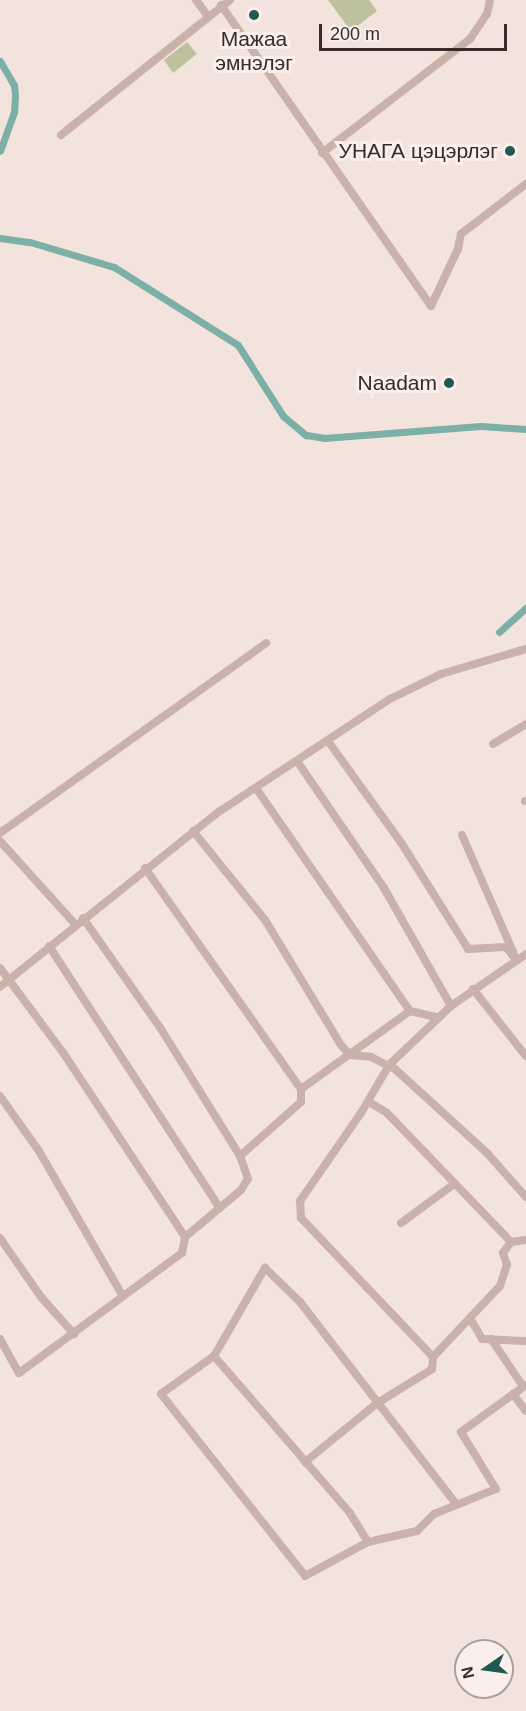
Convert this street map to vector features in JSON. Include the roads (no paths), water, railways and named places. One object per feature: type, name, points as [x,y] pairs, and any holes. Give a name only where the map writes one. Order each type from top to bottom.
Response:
[{"type":"street","points":[[196,0],[207,15]]},
{"type":"street","points":[[61,135],[207,15],[230,0]]},
{"type":"street","points":[[322,153],[470,39],[487,14],[490,0]]},
{"type":"street","points":[[221,5],[430,306],[458,249],[461,234],[526,184]]},
{"type":"street","points":[[0,834],[266,643]]},
{"type":"street","points":[[0,987],[75,924],[193,831],[390,699],[441,674],[526,649]]},
{"type":"street","points":[[493,744],[526,724]]},
{"type":"street","points":[[328,741],[402,843],[468,949],[506,947],[516,960]]},
{"type":"street","points":[[297,761],[384,888],[451,1006]]},
{"type":"street","points":[[256,788],[410,1011],[437,1017]]},
{"type":"street","points":[[193,831],[265,920],[350,1054],[371,1057],[389,1065],[486,1154],[526,1197]]},
{"type":"street","points":[[462,835],[507,930],[516,960]]},
{"type":"street","points":[[0,841],[75,924]]},
{"type":"street","points":[[145,868],[301,1089],[301,1102],[240,1156]]},
{"type":"street","points":[[0,1339],[19,1373],[182,1253],[185,1237],[220,1208],[248,1179],[240,1156],[162,1029],[83,918]]},
{"type":"street","points":[[49,946],[220,1208]]},
{"type":"street","points":[[433,1357],[298,1211],[300,1201],[369,1102],[389,1065],[437,1017],[473,989],[526,954]]},
{"type":"street","points":[[0,968],[64,1054],[185,1237]]},
{"type":"street","points":[[473,989],[526,1056]]},
{"type":"street","points":[[301,1089],[410,1011]]},
{"type":"street","points":[[0,1096],[39,1151],[122,1295]]},
{"type":"street","points":[[369,1102],[387,1113],[511,1242]]},
{"type":"street","points":[[401,1223],[454,1184]]},
{"type":"street","points":[[0,1238],[41,1297],[74,1334]]},
{"type":"street","points":[[305,1462],[376,1404],[432,1369],[433,1357],[500,1286],[507,1264],[503,1253],[511,1242],[526,1240]]},
{"type":"street","points":[[456,1504],[376,1404],[300,1302],[265,1268],[214,1356],[161,1394],[305,1576],[368,1542],[417,1531],[434,1514],[496,1489],[461,1432],[525,1385],[491,1339]]},
{"type":"street","points":[[470,1318],[482,1339],[526,1341]]},
{"type":"street","points":[[214,1356],[350,1513],[368,1542]]},
{"type":"street","points":[[513,1394],[526,1411]]},
{"type":"waterway","points":[[0,61],[14,85],[15,95],[14,112],[0,151]]},
{"type":"waterway","points":[[0,238],[30,242],[114,267],[238,345],[283,416],[306,435],[324,438],[481,426],[526,429]]},
{"type":"waterway","points":[[499,632],[526,608]]},
{"type":"place","name":"Maжаа эмнэлэг","points":[[254,15]]},
{"type":"place","name":"УНАГА цэцэрлэг","points":[[510,151]]},
{"type":"place","name":"Naadam","points":[[449,383]]}]
